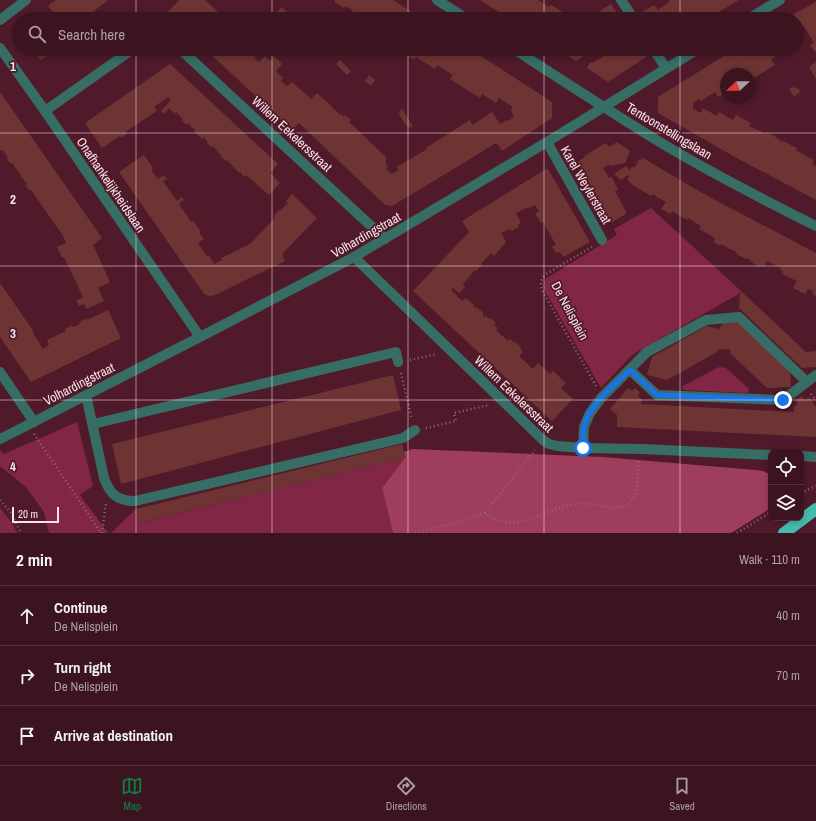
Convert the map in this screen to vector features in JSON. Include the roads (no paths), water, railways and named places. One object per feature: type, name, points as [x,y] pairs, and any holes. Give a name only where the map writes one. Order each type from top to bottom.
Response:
[{"type":"highway","points":[[784,533],[816,509]]},
{"type":"street","points":[[0,20],[26,0]]},
{"type":"street","points":[[437,0],[455,12]]},
{"type":"street","points":[[621,0],[629,12]]},
{"type":"street","points":[[760,12],[780,0]]},
{"type":"street","name":"Onafhankelijkheidslaan","points":[[0,48],[45,111],[200,338]]},
{"type":"street","points":[[45,111],[123,56]]},
{"type":"street","name":"Willem Eekelersstraat","points":[[188,56],[385,239]]},
{"type":"street","name":"Tentoonstellingslaan","points":[[525,56],[663,144],[719,176],[816,226]]},
{"type":"street","points":[[658,56],[666,68]]},
{"type":"street","name":"Volhardingstraat","points":[[2,438],[200,338],[354,257],[605,107],[686,56]]},
{"type":"street","name":"Karel Weylerstraat","points":[[547,142],[602,240]]},
{"type":"street","name":"Willem Eekelersstraat","points":[[354,257],[503,402],[549,444],[583,448],[768,455]]},
{"type":"street","points":[[583,448],[586,419],[602,396],[647,352],[706,320],[739,317],[807,382]]},
{"type":"street","points":[[92,424],[396,352],[398,362]]},
{"type":"street","points":[[630,370],[657,395],[783,400],[816,375]]},
{"type":"street","points":[[0,372],[34,422]]},
{"type":"street","points":[[86,395],[107,487],[111,492],[126,501],[403,438],[415,430]]},
{"type":"street","points":[[804,456],[816,457]]}]
